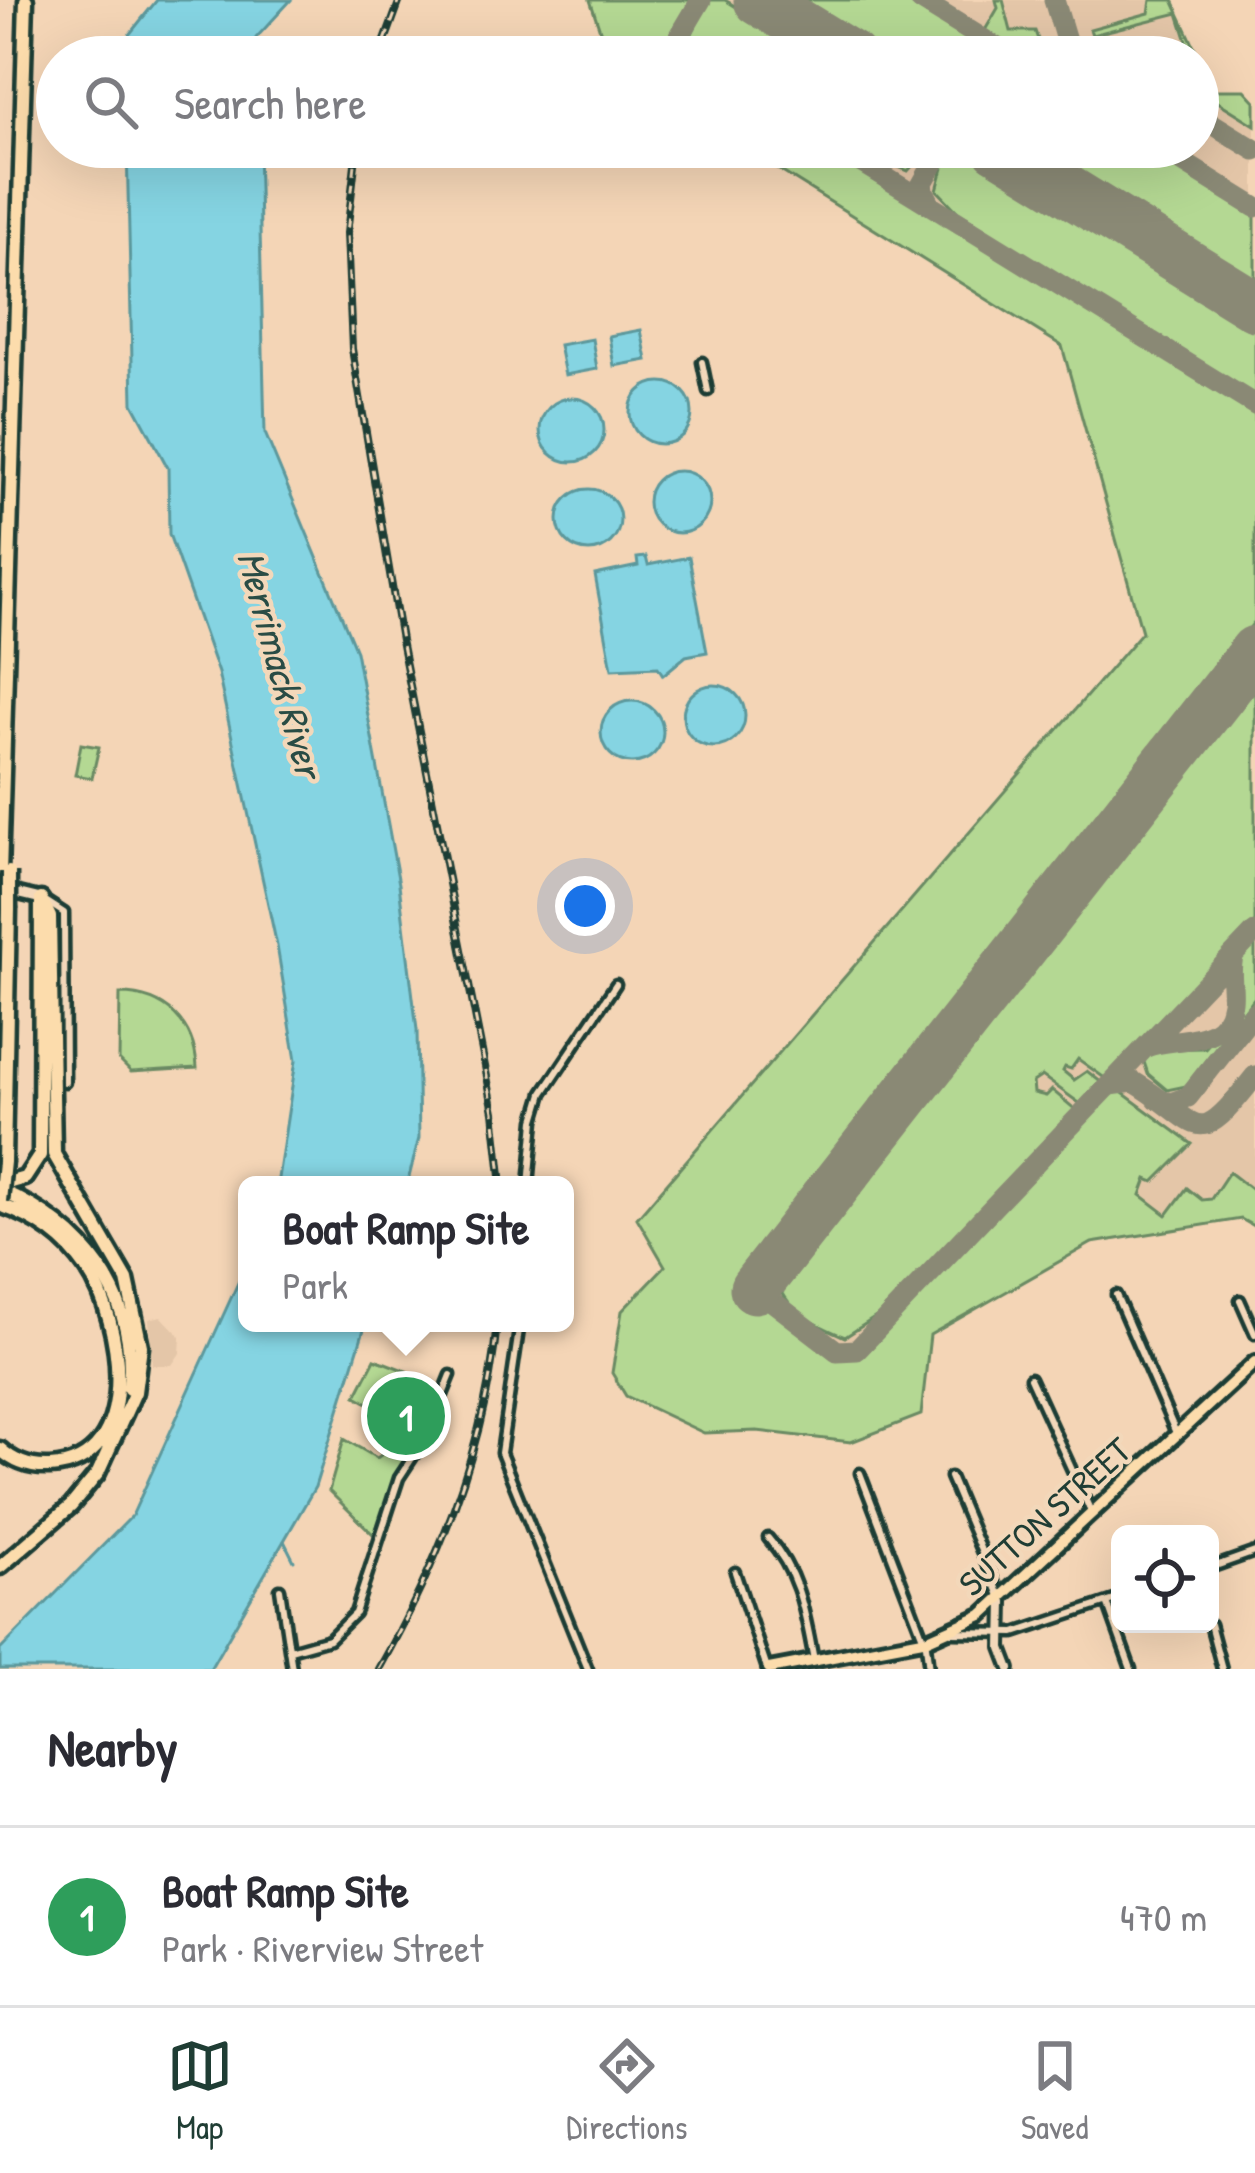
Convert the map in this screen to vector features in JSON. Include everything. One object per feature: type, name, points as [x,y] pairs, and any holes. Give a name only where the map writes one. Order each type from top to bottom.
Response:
[{"type":"highway","points":[[0,1449],[33,1466],[77,1460],[108,1424],[118,1362],[111,1316],[87,1268],[44,1226],[0,1203],[9,909],[3,872],[4,770],[26,0]]},
{"type":"highway","points":[[0,1188],[25,1178],[40,1155],[40,899]]},
{"type":"highway","points":[[0,1567],[90,1486],[114,1445],[139,1375],[138,1313],[127,1280],[54,1154],[50,917],[40,899]]},
{"type":"highway","points":[[0,1188],[75,1235],[107,1277],[128,1338],[128,1408]]},
{"type":"highway","name":"SUTTON STREET","points":[[768,1669],[924,1640],[1003,1602],[1255,1362]]},
{"type":"main road","points":[[0,889],[40,899]]},
{"type":"street","points":[[702,362],[708,391]]},
{"type":"street","points":[[40,899],[61,906],[64,913],[65,1082]]},
{"type":"street","points":[[530,1176],[535,1120],[543,1093],[616,984]]},
{"type":"street","points":[[1116,1295],[1178,1436]]},
{"type":"street","points":[[1240,1300],[1255,1334]]},
{"type":"street","points":[[519,1332],[501,1453],[589,1669]]},
{"type":"street","points":[[290,1650],[328,1639],[356,1613],[399,1478],[431,1427],[451,1375]]},
{"type":"street","points":[[1030,1378],[1080,1498],[1094,1516]]},
{"type":"street","points":[[860,1473],[924,1640],[929,1669]]},
{"type":"street","points":[[950,1477],[1003,1602],[1001,1635],[1010,1669]]},
{"type":"street","points":[[768,1538],[786,1558],[799,1586],[814,1660]]},
{"type":"street","points":[[1219,1565],[1255,1552]]},
{"type":"street","points":[[735,1572],[768,1669]]},
{"type":"street","points":[[280,1589],[292,1669]]},
{"type":"street","points":[[948,1632],[1001,1635],[1052,1624],[1111,1602]]},
{"type":"street","points":[[1107,1604],[1131,1669]]},
{"type":"street","points":[[1212,1633],[1222,1669]]},
{"type":"shaded area","points":[[590,0],[1172,0],[1189,36],[602,36]]},
{"type":"shaded area","points":[[1219,90],[1245,90],[1255,101],[1255,1227],[1241,1219],[1092,1243],[930,1335],[921,1415],[851,1442],[757,1431],[704,1433],[626,1396],[612,1373],[622,1311],[665,1266],[637,1218],[1142,632],[1062,346],[776,168],[1219,168]]},
{"type":"shaded area","points":[[161,1316],[181,1337],[180,1353],[172,1365],[152,1365],[149,1319]]},
{"type":"green space","points":[[590,0],[693,0],[674,36],[602,36]]},
{"type":"green space","points":[[708,0],[725,0],[783,36],[691,36]]},
{"type":"green space","points":[[793,0],[907,0],[966,36],[851,36]]},
{"type":"green space","points":[[996,0],[1003,0],[1011,31],[1035,31],[1037,36],[984,32],[998,8]]},
{"type":"green space","points":[[1151,0],[1173,0],[1189,36],[1185,36],[1178,13],[1092,35],[1090,29],[1149,13]]},
{"type":"green space","points":[[1219,90],[1245,90],[1255,101],[1255,125],[1219,103]]},
{"type":"green space","points":[[776,168],[857,168],[1255,415],[1255,621],[736,1280],[832,1356],[856,1357],[1106,1097],[1120,1091],[1192,1144],[1154,1182],[1147,1179],[1141,1195],[1167,1215],[1187,1188],[1202,1200],[1211,1199],[1229,1172],[1255,1192],[1255,1227],[1241,1219],[1092,1243],[930,1335],[921,1415],[851,1442],[757,1431],[704,1433],[626,1396],[612,1373],[622,1311],[665,1266],[637,1218],[1142,632],[1062,346]]},
{"type":"green space","points":[[943,168],[996,168],[1255,328],[1255,398],[958,212],[937,190]]},
{"type":"green space","points":[[1065,168],[1180,168],[1255,215],[1255,285]]},
{"type":"green space","points":[[1255,679],[1255,922],[1106,1079],[1078,1059],[1071,1069],[1065,1067],[1063,1071],[1074,1080],[1087,1071],[1102,1083],[1082,1105],[1042,1076],[1033,1082],[1034,1093],[1046,1096],[1052,1090],[1076,1110],[879,1315],[845,1337],[805,1317],[789,1303],[779,1284]]},
{"type":"green space","points":[[81,744],[99,747],[92,778],[75,775]]},
{"type":"green space","points":[[1255,941],[1255,997],[1186,1086],[1167,1090],[1148,1074],[1144,1062],[1152,1049],[1205,1048],[1237,1013],[1237,961]]},
{"type":"green space","points":[[120,994],[151,999],[175,1014],[191,1038],[197,1068],[131,1072],[119,1060]]},
{"type":"green space","points":[[375,1359],[414,1374],[434,1397],[422,1435],[397,1471],[378,1539],[329,1491],[344,1439],[377,1458],[381,1455],[384,1412],[356,1396]]},
{"type":"water","points":[[157,0],[291,0],[258,36],[128,36]]},
{"type":"water","name":"Merrimack River","points":[[127,168],[259,168],[265,433],[356,651],[399,884],[417,1030],[419,1138],[409,1176],[278,1176],[296,1060],[277,946],[218,673],[169,534],[168,468],[133,403]]},
{"type":"water","points":[[641,330],[647,360],[614,366],[609,336]]},
{"type":"water","points":[[592,339],[597,369],[565,375],[559,345]]},
{"type":"water","points":[[661,382],[683,391],[692,413],[683,435],[661,444],[639,435],[630,413],[639,391]]},
{"type":"water","points":[[572,398],[595,407],[604,430],[595,453],[572,462],[549,453],[540,430],[549,407]]},
{"type":"water","points":[[679,471],[701,480],[710,502],[701,524],[679,533],[657,524],[648,502],[657,480]]},
{"type":"water","points":[[589,489],[611,498],[620,520],[611,542],[589,551],[567,542],[558,520],[567,498]]},
{"type":"water","points":[[646,557],[648,565],[689,557],[707,652],[686,656],[663,675],[658,667],[612,669],[595,575],[638,566],[637,558]]},
{"type":"water","points":[[714,685],[736,694],[745,716],[736,738],[714,747],[692,738],[683,716],[692,694]]},
{"type":"water","points":[[632,701],[654,710],[663,732],[654,754],[632,763],[610,754],[601,732],[610,710]]},
{"type":"water","points":[[238,1283],[238,1332],[363,1332],[315,1487],[210,1669],[0,1669],[0,1650],[132,1516]]},
{"type":"waterway","points":[[284,1541],[294,1561]]},
{"type":"taxiway","points":[[680,36],[701,0]]},
{"type":"taxiway","points":[[920,0],[978,36]]},
{"type":"taxiway","points":[[1054,0],[1065,36]]},
{"type":"taxiway","points":[[1219,128],[1255,150]]},
{"type":"taxiway","points":[[870,168],[1255,405]]},
{"type":"taxiway","points":[[931,168],[921,186],[931,205]]},
{"type":"taxiway","points":[[1028,168],[1035,172]]},
{"type":"taxiway","points":[[1192,168],[1255,207]]},
{"type":"taxiway","points":[[755,1288],[837,1351],[857,1350],[1255,932]]},
{"type":"taxiway","points":[[1146,1047],[1198,1038],[1220,1027],[1232,1002],[1234,954]]},
{"type":"taxiway","points":[[1157,1099],[1171,1103],[1188,1097],[1255,1012]]},
{"type":"taxiway","points":[[1110,1085],[1134,1082],[1187,1119],[1208,1124],[1255,1076]]},
{"type":"runway","points":[[759,0],[818,36]]},
{"type":"runway","points":[[1031,168],[1255,306]]},
{"type":"runway","points":[[755,1288],[1255,651]]},
{"type":"railway","points":[[387,36],[400,0]]},
{"type":"railway","points":[[355,168],[347,233],[352,349],[401,640],[494,1112],[501,1176]]},
{"type":"railway","points":[[379,1669],[421,1588],[456,1502],[482,1414],[496,1332]]},
{"type":"place","name":"Boat Ramp Site","points":[[406,1416]]}]
